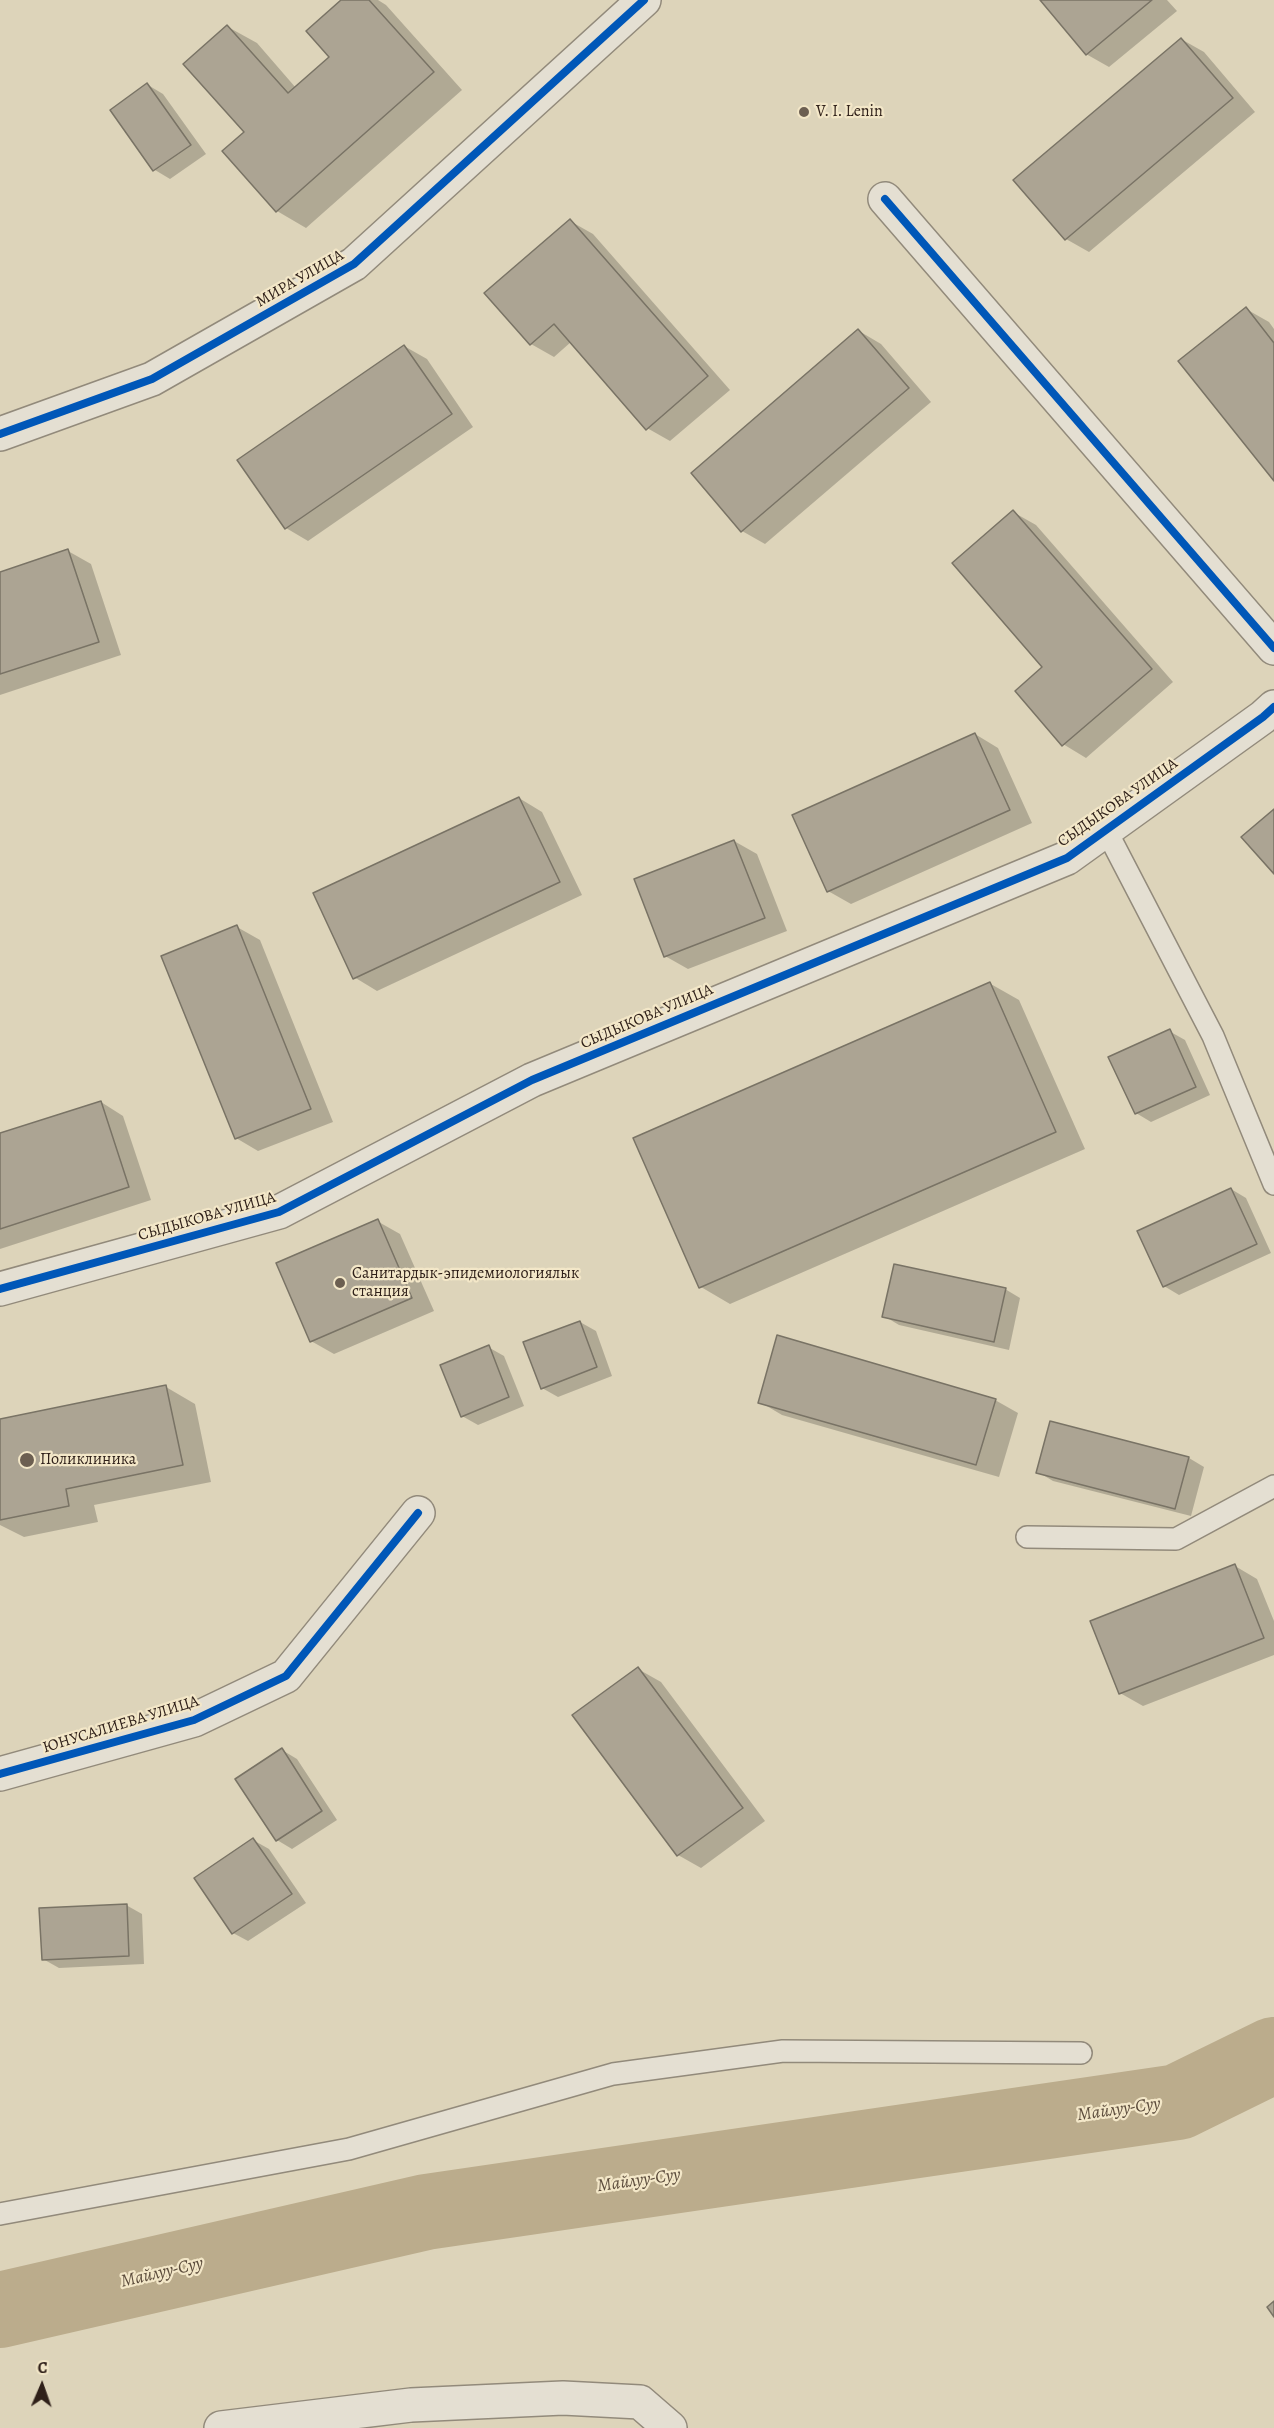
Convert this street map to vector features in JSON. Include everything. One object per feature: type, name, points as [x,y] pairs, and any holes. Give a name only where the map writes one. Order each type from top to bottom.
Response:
[{"type":"street","name":"МИРА УЛИЦА","points":[[0,434],[152,379],[354,264],[644,0]]},
{"type":"street","points":[[885,199],[1274,648]]},
{"type":"street","name":"СЫДЫКОВА УЛИЦА","points":[[0,1289],[279,1212],[531,1080],[1066,858],[1274,707]]},
{"type":"street","name":"ЮНУСАЛИЕВА УЛИЦА","points":[[0,1774],[194,1720],[286,1676],[418,1512]]},
{"type":"street","points":[[221,2428],[411,2405],[563,2398],[640,2402],[670,2428]]},
{"type":"lane","points":[[1106,830],[1213,1035],[1274,1184]]},
{"type":"lane","points":[[1027,1537],[1176,1539],[1274,1485]]},
{"type":"lane","points":[[0,2214],[349,2149],[613,2074],[783,2051],[1082,2053]]},
{"type":"building","points":[[341,0],[369,0],[434,72],[276,212],[222,151],[244,132],[183,64],[227,25],[288,93],[329,57],[306,31]]},
{"type":"building","points":[[1040,0],[1152,0],[1086,55]]},
{"type":"building","points":[[1181,38],[1233,98],[1065,240],[1013,180]]},
{"type":"building","points":[[147,83],[191,145],[153,171],[110,110]]},
{"type":"building","points":[[570,219],[708,376],[646,430],[554,324],[530,345],[484,293]]},
{"type":"building","points":[[1246,307],[1274,343],[1274,481],[1178,361]]},
{"type":"building","points":[[858,329],[909,388],[741,532],[691,473]]},
{"type":"building","points":[[404,345],[452,414],[285,529],[237,460]]},
{"type":"building","points":[[1013,510],[1152,669],[1062,746],[1015,691],[1042,667],[952,563]]},
{"type":"building","points":[[68,549],[99,642],[0,674],[0,572]]},
{"type":"building","points":[[975,733],[1010,810],[827,892],[792,815]]},
{"type":"building","points":[[519,797],[560,882],[353,979],[313,893]]},
{"type":"building","points":[[1274,809],[1274,874],[1241,837]]},
{"type":"building","points":[[734,840],[765,918],[664,957],[634,879]]},
{"type":"building","points":[[237,925],[311,1109],[235,1139],[161,956]]},
{"type":"building","points":[[990,982],[1056,1132],[699,1288],[633,1138]]},
{"type":"building","points":[[1170,1029],[1196,1087],[1135,1114],[1108,1057]]},
{"type":"building","points":[[101,1101],[129,1187],[0,1229],[0,1133]]},
{"type":"building","points":[[1231,1188],[1257,1244],[1163,1287],[1137,1231]]},
{"type":"building","points":[[378,1219],[412,1298],[310,1342],[276,1263]]},
{"type":"building","points":[[894,1264],[1006,1288],[994,1342],[882,1317]]},
{"type":"building","points":[[580,1321],[597,1367],[541,1389],[523,1342]]},
{"type":"building","points":[[777,1335],[996,1399],[976,1465],[758,1403]]},
{"type":"building","points":[[489,1345],[509,1397],[461,1417],[440,1365]]},
{"type":"building","points":[[166,1385],[183,1465],[66,1489],[69,1506],[0,1520],[0,1419]]},
{"type":"building","points":[[1050,1421],[1189,1457],[1175,1509],[1036,1473]]},
{"type":"building","points":[[1235,1564],[1264,1638],[1119,1694],[1090,1621]]},
{"type":"building","points":[[638,1667],[743,1808],[677,1856],[572,1715]]},
{"type":"building","points":[[282,1748],[322,1811],[276,1841],[235,1779]]},
{"type":"building","points":[[253,1838],[292,1894],[232,1934],[194,1878]]},
{"type":"building","points":[[127,1904],[129,1956],[42,1960],[39,1908]]},
{"type":"building","points":[[1274,2301],[1274,2317],[1267,2307]]},
{"type":"waterway","name":"Майлуу-Суу","points":[[0,2310],[426,2212],[1178,2102],[1274,2055]]},
{"type":"cycle path","points":[[0,434],[152,379],[354,264],[644,0]]},
{"type":"cycle path","points":[[885,199],[1274,648]]},
{"type":"cycle path","points":[[0,1289],[279,1212],[532,1080],[1067,858],[1274,707]]},
{"type":"cycle path","points":[[0,1774],[194,1720],[286,1676],[418,1513]]},
{"type":"place","name":"V. I. Lenin","points":[[804,112]]},
{"type":"place","name":"Санитардык-эпидемиологиялык станция","points":[[340,1283]]},
{"type":"place","name":"Поликлиника","points":[[27,1460]]}]
